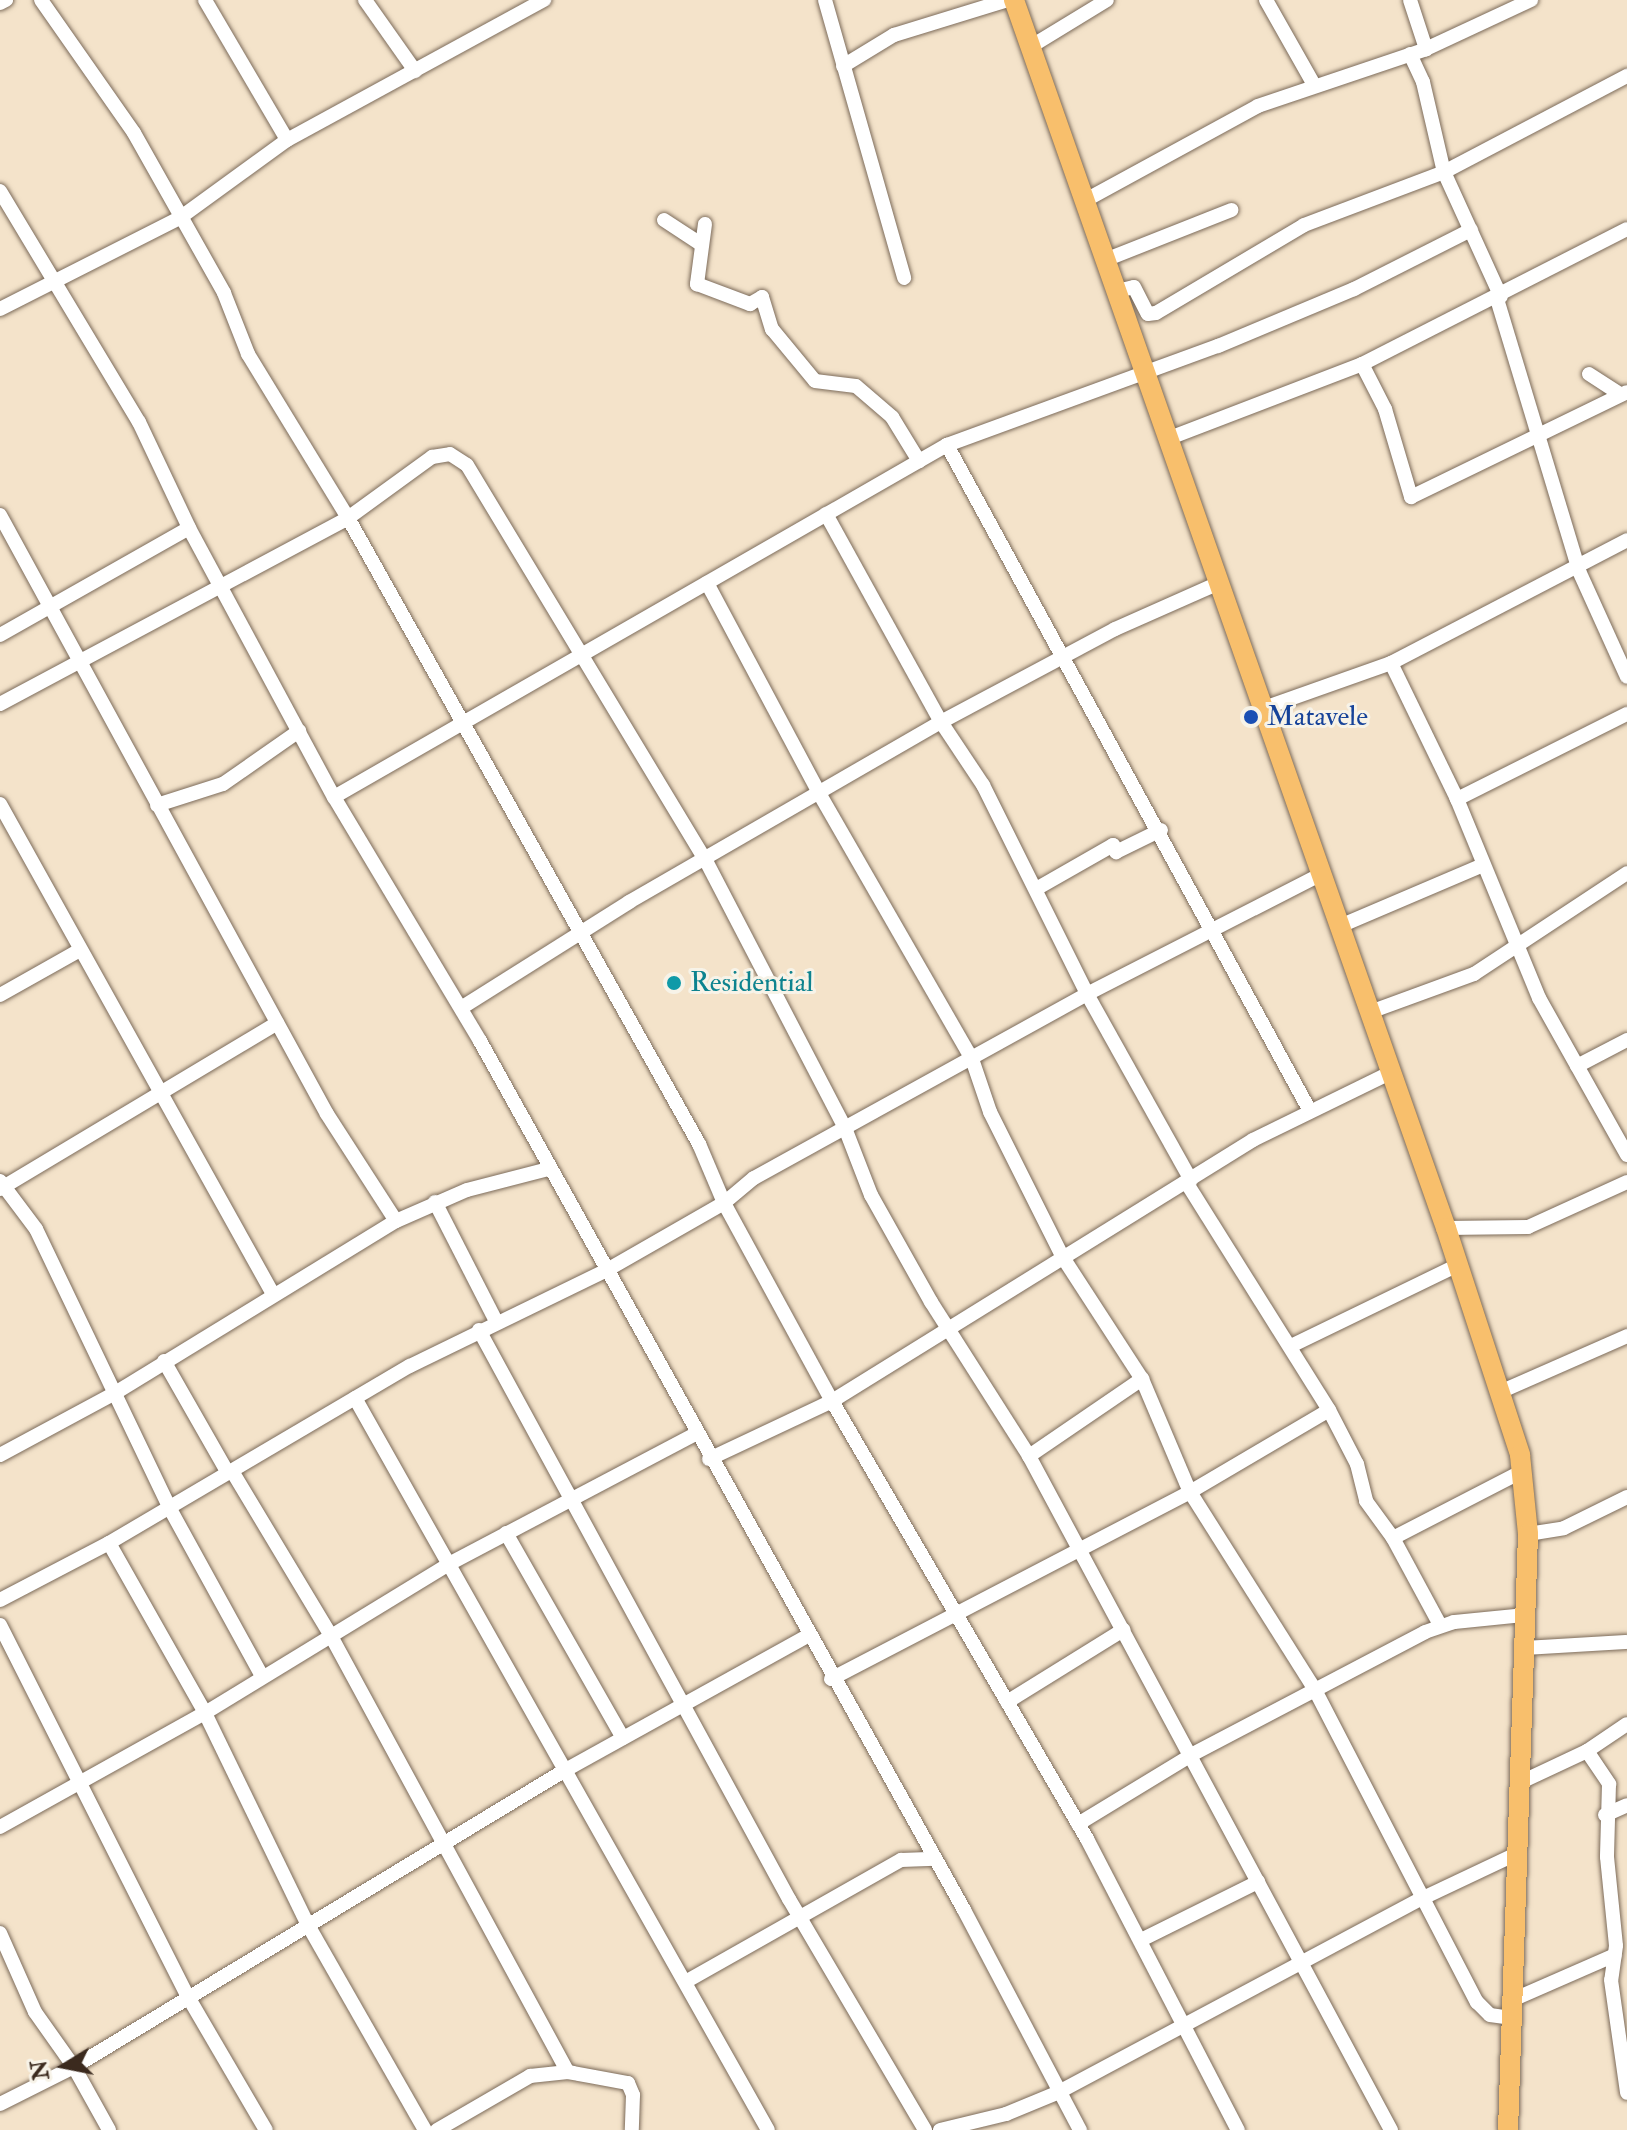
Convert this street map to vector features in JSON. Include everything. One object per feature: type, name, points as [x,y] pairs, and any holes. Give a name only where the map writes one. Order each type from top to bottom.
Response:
[{"type":"highway","points":[[1011,0],[1117,291],[1446,1228],[1502,1391],[1523,1471],[1528,1534],[1508,2130]]},
{"type":"street","points":[[0,3],[6,0]]},
{"type":"street","points":[[41,0],[108,92],[224,293],[248,354],[348,518],[578,935],[699,1144],[724,1203],[832,1401],[1078,1824],[1141,1940],[1182,2029],[1238,2130]]},
{"type":"street","points":[[205,0],[287,140]]},
{"type":"street","points":[[365,0],[415,71]]},
{"type":"street","points":[[0,309],[181,217],[287,140],[544,0]]},
{"type":"street","points":[[825,0],[904,278]]},
{"type":"street","points":[[843,66],[894,35],[1011,0]]},
{"type":"street","points":[[1030,47],[1107,0]]},
{"type":"street","points":[[1266,0],[1314,85]]},
{"type":"street","points":[[1410,0],[1426,49]]},
{"type":"street","points":[[1084,201],[1258,106],[1426,49],[1531,0]]},
{"type":"street","points":[[1410,54],[1423,82],[1444,172],[1499,298],[1577,565],[1623,654],[1627,677]]},
{"type":"street","points":[[1117,291],[1134,287],[1148,314],[1156,313],[1304,225],[1444,172],[1627,76]]},
{"type":"street","points":[[0,191],[161,463],[189,528],[222,587],[296,738],[461,1008],[807,1636],[935,1859],[1080,2130]]},
{"type":"street","points":[[1105,260],[1231,210]]},
{"type":"street","points":[[664,220],[702,245]]},
{"type":"street","points":[[705,224],[697,284],[750,304],[762,297],[772,329],[815,381],[856,386],[892,417],[919,461]]},
{"type":"street","points":[[1167,439],[1362,364],[1499,298],[1627,229]]},
{"type":"street","points":[[334,797],[459,722],[947,445],[1145,374],[1354,289],[1471,230]]},
{"type":"street","points":[[1362,364],[1385,409],[1411,497],[1624,393]]},
{"type":"street","points":[[1589,374],[1624,393]]},
{"type":"street","points":[[947,445],[1161,830],[1310,1111]]},
{"type":"street","points":[[0,704],[178,605],[222,587],[348,518],[432,457],[459,458],[583,651],[705,859],[845,1128],[871,1195],[931,1302],[952,1328],[1029,1456],[1193,1754],[1301,1967],[1391,2130]]},
{"type":"street","points":[[826,514],[941,722],[983,785],[1087,994],[1189,1181],[1329,1410],[1357,1464],[1366,1501],[1393,1538],[1440,1625]]},
{"type":"street","points":[[0,515],[45,606],[79,661],[277,1023],[396,1221]]},
{"type":"street","points":[[0,635],[45,606],[189,528]]},
{"type":"street","points":[[1264,708],[1391,663],[1627,540]]},
{"type":"street","points":[[707,583],[819,793],[972,1059],[990,1112],[1062,1256],[1142,1379],[1190,1492],[1315,1690],[1485,2012],[1511,2009],[1619,1948]]},
{"type":"street","points":[[461,1008],[705,859],[941,722],[1063,656],[1219,583]]},
{"type":"street","points":[[1391,663],[1457,799],[1481,866],[1539,998],[1627,1155]]},
{"type":"street","points":[[1457,799],[1627,714]]},
{"type":"street","points":[[157,805],[223,784],[296,738]]},
{"type":"street","points":[[0,804],[273,1294]]},
{"type":"street","points":[[1036,889],[1113,845],[1116,852],[1161,830]]},
{"type":"street","points":[[1340,926],[1481,866]]},
{"type":"street","points":[[1370,1012],[1474,974],[1627,873]]},
{"type":"street","points":[[0,1600],[109,1543],[355,1398],[479,1330],[607,1270],[724,1203],[754,1178],[1087,994],[1322,874]]},
{"type":"street","points":[[0,995],[80,950]]},
{"type":"street","points":[[262,1676],[169,1507],[36,1229],[1,1186],[277,1023]]},
{"type":"street","points":[[1577,1066],[1627,1040]]},
{"type":"street","points":[[709,1459],[832,1401],[1253,1140],[1390,1073]]},
{"type":"street","points":[[0,1455],[115,1393],[396,1221],[435,1202],[548,1169]]},
{"type":"street","points":[[1446,1228],[1528,1227],[1627,1182]]},
{"type":"street","points":[[435,1202],[496,1321]]},
{"type":"street","points":[[1291,1346],[1458,1265]]},
{"type":"street","points":[[479,1330],[687,1704],[801,1917],[925,2130]]},
{"type":"street","points":[[1502,1391],[1627,1336]]},
{"type":"street","points":[[164,1361],[331,1636],[442,1846],[568,2072]]},
{"type":"street","points":[[1029,1456],[1142,1379]]},
{"type":"street","points":[[355,1398],[562,1772],[687,1981],[768,2130]]},
{"type":"street","points":[[831,1679],[953,1612],[1190,1492],[1329,1410]]},
{"type":"street","points":[[0,1827],[205,1713],[447,1565],[695,1434]]},
{"type":"street","points":[[1393,1538],[1523,1471]]},
{"type":"street","points":[[1528,1534],[1575,1524],[1627,1497]]},
{"type":"street","points":[[506,1533],[623,1738]]},
{"type":"street","points":[[109,1543],[205,1713],[308,1925],[425,2130]]},
{"type":"street","points":[[1078,1824],[1193,1754],[1440,1625],[1524,1615]]},
{"type":"street","points":[[0,1625],[187,1995],[266,2130]]},
{"type":"street","points":[[1007,1702],[1123,1630]]},
{"type":"street","points":[[0,2104],[74,2067],[187,1995],[562,1772],[807,1636]]},
{"type":"street","points":[[1523,1648],[1626,1646]]},
{"type":"street","points":[[1519,1783],[1587,1751],[1627,1724]]},
{"type":"street","points":[[1587,1751],[1609,1784],[1605,1815],[1619,1948],[1611,1980],[1623,2026],[1627,2093]]},
{"type":"street","points":[[1605,1815],[1627,1805]]},
{"type":"street","points":[[940,2130],[1006,2114],[1059,2092],[1301,1967],[1423,1898],[1516,1854]]},
{"type":"street","points":[[687,1981],[901,1860],[935,1859]]},
{"type":"street","points":[[1141,1940],[1258,1882]]},
{"type":"street","points":[[0,1933],[35,2012],[74,2067],[109,2130]]},
{"type":"street","points":[[437,2130],[530,2076],[568,2072],[628,2083],[635,2113],[632,2130]]},
{"type":"place","name":"Matavele","points":[[1251,717]]},
{"type":"place","name":"Residential","points":[[674,983]]}]
